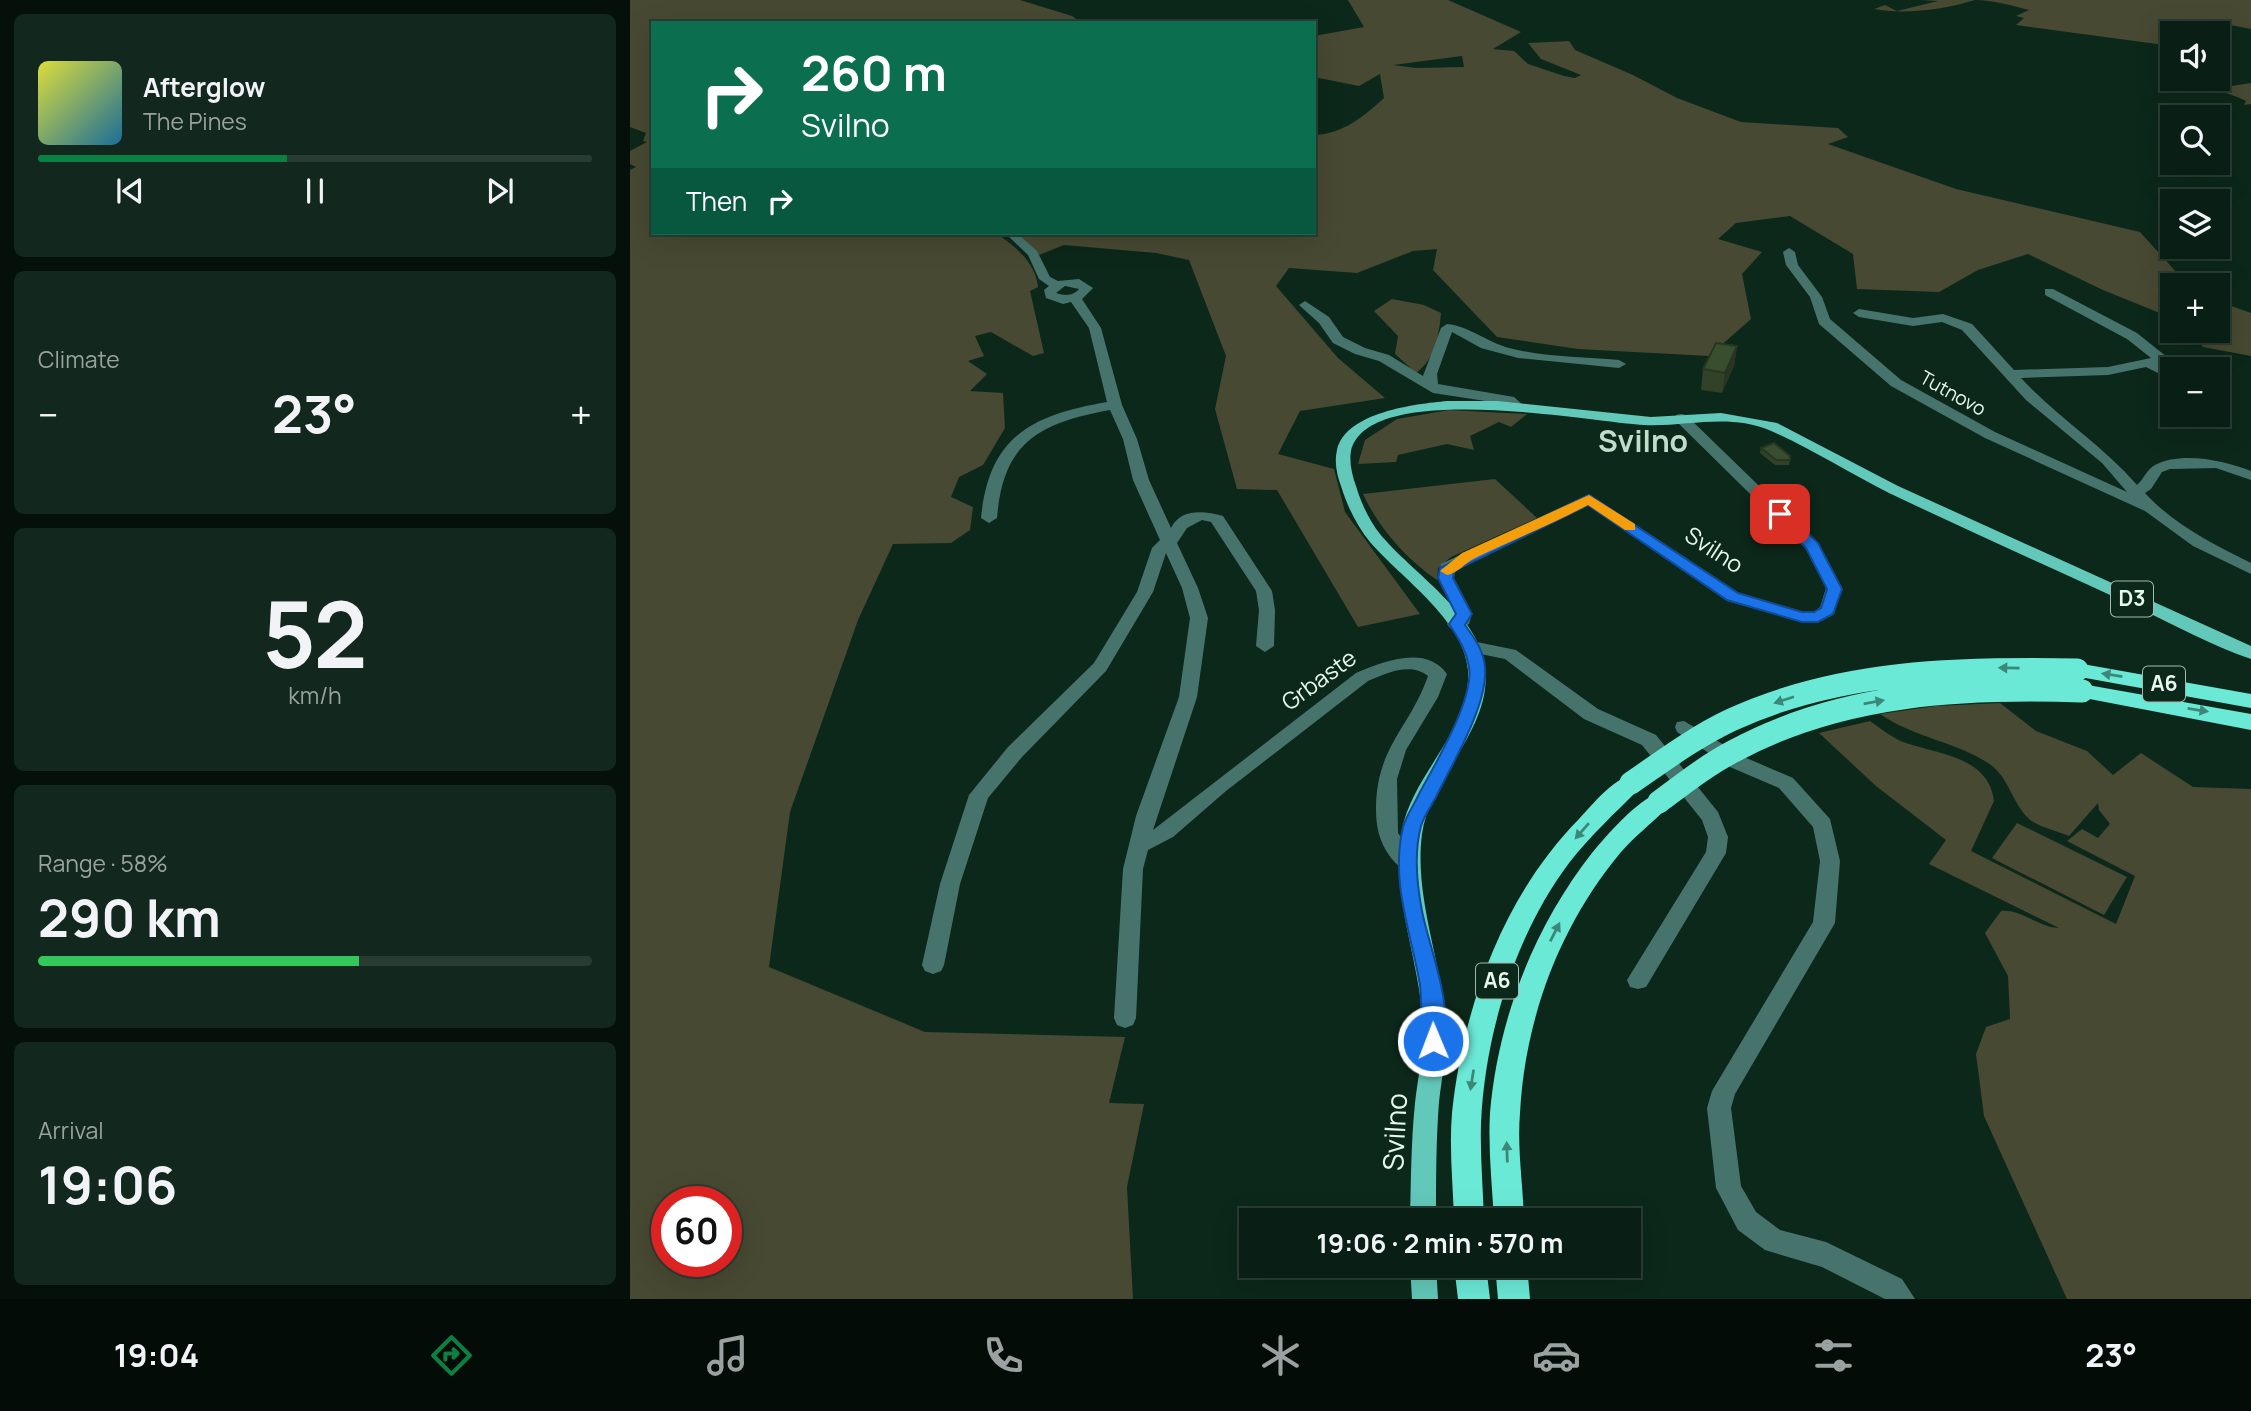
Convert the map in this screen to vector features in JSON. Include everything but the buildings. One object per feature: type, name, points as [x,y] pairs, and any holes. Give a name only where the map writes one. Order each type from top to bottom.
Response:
[{"type":"highway","name":"A6","points":[[1469,1208],[1467,1115],[1481,1025],[1517,924],[1552,867],[1586,826],[1631,783],[1675,752],[1731,720],[1785,699],[1848,683],[1916,672],[1989,668],[2251,701]]},
{"type":"highway","name":"A6","points":[[1508,1208],[1505,1113],[1518,1025],[1552,934],[1581,886],[1614,844],[1659,802],[1703,769],[1745,744],[1798,723],[1867,703],[1952,691],[2029,688],[2080,681],[2251,722]]},
{"type":"highway","points":[[1472,1278],[1474,1299]]},
{"type":"highway","points":[[1512,1278],[1514,1299]]},
{"type":"main road","name":"Svilno","points":[[1423,1208],[1423,1151],[1434,1024],[1430,984],[1412,910],[1408,862],[1412,825],[1467,717],[1478,670],[1472,647],[1456,624],[1373,536],[1356,510],[1343,462],[1345,445],[1361,428],[1406,411],[1464,404],[1517,406],[1636,420],[1723,416],[1772,426],[1893,489],[2251,653]]},
{"type":"main road","points":[[1424,1278],[1425,1299]]},
{"type":"street","points":[[1013,235],[1033,253],[1045,279],[1057,285],[1049,293],[1053,298],[1075,298],[1095,328],[1115,405],[1130,439],[1140,480],[1191,588],[1199,618],[1188,696],[1146,816],[1133,869],[1125,1018]]},
{"type":"street","name":"Tutnovo","points":[[1789,252],[1791,265],[1816,297],[1824,321],[1896,383],[2029,454],[2150,508],[2199,543],[2251,569]]},
{"type":"street","points":[[2049,292],[2145,344],[2162,360],[2151,365]]},
{"type":"street","name":"Svilno","points":[[1305,304],[1324,320],[1338,340],[1360,351],[1384,358],[1432,386],[1509,400],[1517,406]]},
{"type":"street","name":"Tutnovo","points":[[1859,313],[1897,321],[1943,318],[1976,334],[1990,355],[2031,397],[2098,452],[2138,490],[2150,508]]},
{"type":"street","points":[[1432,386],[1430,374],[1447,322],[1476,341],[1511,352],[1619,365]]},
{"type":"street","points":[[2151,365],[2160,370]]},
{"type":"street","name":"Tutnovo","points":[[2011,374],[2099,372],[2151,365]]},
{"type":"street","points":[[989,518],[989,498],[995,477],[1020,437],[1063,414],[1115,405]]},
{"type":"street","name":"Svilno","points":[[1456,624],[1463,620],[1464,614],[1446,578],[1447,568],[1589,499],[1733,597],[1802,617],[1818,617],[1828,610],[1834,589],[1812,547],[1681,418]]},
{"type":"street","points":[[2138,490],[2146,485],[2157,469],[2168,465],[2218,464],[2251,476]]},
{"type":"street","points":[[933,965],[950,884],[979,795],[1008,759],[1100,667],[1133,613],[1149,581],[1160,548],[1191,518],[1201,515],[1217,519],[1264,591],[1267,610],[1265,646]]},
{"type":"street","points":[[1472,647],[1510,654],[1591,714],[1649,740],[1711,817],[1718,837],[1716,853],[1638,980]]},
{"type":"street","name":"Grbaste","points":[[1139,845],[1166,832],[1219,786],[1362,677],[1387,666],[1407,662],[1430,666],[1438,674],[1434,689],[1393,759],[1386,781],[1386,832],[1392,848],[1408,862]]},
{"type":"street","points":[[1684,727],[1737,762],[1786,783],[1823,824],[1830,861],[1824,923],[1724,1091],[1719,1108],[1729,1188],[1747,1221],[1774,1241],[1826,1255],[1892,1288],[1902,1299]]},
{"type":"green space","points":[[630,0],[1020,0],[1072,16],[1079,21],[651,21],[651,235],[999,235],[1017,249],[1033,270],[1038,287],[1030,291],[1044,353],[1033,356],[991,332],[975,336],[984,356],[968,361],[987,374],[970,391],[1003,393],[1005,428],[983,465],[959,477],[951,497],[973,507],[970,530],[951,543],[893,544],[858,620],[790,812],[769,967],[925,1032],[1125,1037],[1109,1103],[1144,1104],[1127,1187],[1133,1299],[630,1299],[630,170],[636,167],[630,164],[630,151],[647,142],[643,141],[646,133],[630,127]]},
{"type":"green space","points":[[1348,0],[1448,0],[1521,32],[1493,49],[1514,51],[1528,64],[1564,76],[1575,78],[1581,75],[1541,59],[1528,43],[1569,41],[1575,50],[1677,98],[1741,122],[1838,128],[1848,137],[1828,144],[1956,189],[2140,232],[2160,254],[2160,259],[2164,259],[2177,273],[2160,273],[2160,313],[2103,290],[2028,254],[1978,270],[1939,292],[1857,289],[1853,254],[1790,216],[1736,223],[1718,239],[1762,252],[1742,274],[1751,319],[1709,356],[1578,349],[1497,337],[1433,270],[1437,249],[1413,251],[1357,273],[1289,268],[1276,286],[1338,358],[1385,398],[1300,411],[1278,454],[1334,469],[1345,512],[1420,614],[1358,627],[1277,490],[1237,489],[1215,409],[1226,356],[1189,260],[1156,253],[1064,245],[1039,255],[1019,235],[1316,235],[1316,135],[1343,128],[1384,98],[1380,74],[1359,86],[1316,77],[1316,36],[1364,27]],"holes":[[[1462,56],[1464,67],[1416,68],[1393,65]]]},
{"type":"green space","points":[[1921,0],[1975,0],[1926,10],[1897,11],[1938,1]]},
{"type":"green space","points":[[1975,0],[2251,0],[2251,29],[2230,25],[2230,21],[2160,21],[2160,44],[2016,25],[2024,18],[2016,16],[2029,10]]},
{"type":"green space","points":[[1885,5],[1897,11],[1886,11],[1874,9]]},
{"type":"green space","points":[[2251,83],[2251,104],[2244,105],[2246,101],[2220,91],[2230,91],[2230,86]]},
{"type":"green space","points":[[1392,299],[1424,305],[1441,313],[1432,354],[1416,373],[1395,354],[1398,336],[1374,311]]},
{"type":"green space","points":[[2230,306],[2251,313],[2251,356],[2203,347],[2200,343],[2230,343]]},
{"type":"green space","points":[[1449,410],[1527,414],[1511,427],[1499,422],[1470,436],[1474,450],[1447,444],[1398,455],[1396,462],[1358,464],[1365,440],[1397,419]]},
{"type":"green space","points":[[1495,479],[1537,518],[1451,557],[1438,568],[1437,580],[1394,542],[1363,494]]},
{"type":"green space","points":[[2000,703],[2036,731],[2087,751],[2113,775],[2141,753],[2193,787],[2251,789],[2251,1299],[2067,1299],[1984,1116],[1976,1054],[1986,1027],[2010,1019],[2008,976],[1985,933],[2001,911],[2016,913],[2059,928],[1929,864],[1946,840],[1876,786],[1819,733],[1870,721],[1903,742],[1945,754],[1972,766],[1990,786],[1994,801],[1971,851],[2116,924],[2135,876],[2067,841],[2082,829],[2098,838],[2110,824],[2099,810],[2098,803],[2069,836],[2042,827],[2023,812],[1995,768],[1988,763],[1963,750],[1907,729],[1880,714],[1936,706]]},
{"type":"green space","points":[[2017,823],[2127,877],[2104,915],[1992,858]]},
{"type":"slow traffic","points":[[1447,571],[1447,568],[1467,556],[1544,523],[1589,499],[1630,527]]},
{"type":"district","name":"Svilno","points":[[1643,442]]},
{"type":"route","points":[[1433,1041],[1430,984],[1412,910],[1408,862],[1412,825],[1467,717],[1478,670],[1472,647],[1456,624],[1463,620],[1464,614],[1446,578],[1447,568],[1589,499],[1733,597],[1802,617],[1818,617],[1828,610],[1833,597],[1834,589],[1829,575],[1812,547],[1780,514]]}]
